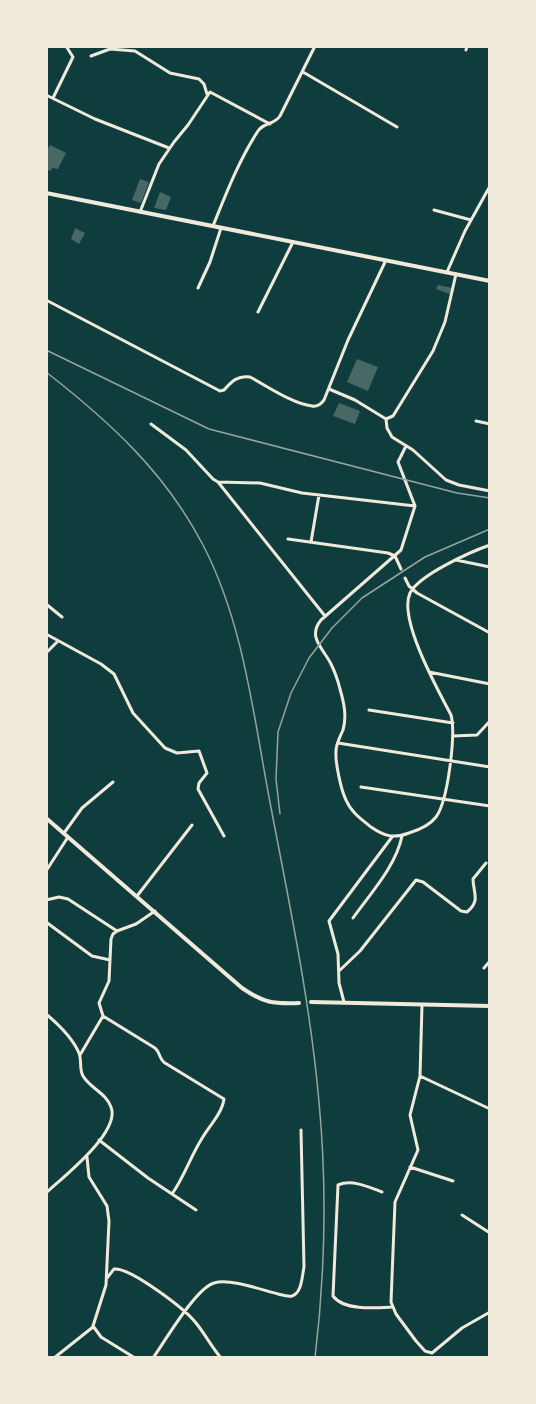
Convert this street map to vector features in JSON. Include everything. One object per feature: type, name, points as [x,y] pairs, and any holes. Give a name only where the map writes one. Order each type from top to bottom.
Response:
[{"type":"street","points":[[53,99],[73,57],[66,46]]},
{"type":"street","points":[[213,226],[233,179],[257,132],[263,125],[270,124],[280,116],[315,46]]},
{"type":"street","points":[[92,56],[110,49],[135,51],[170,73],[199,79],[204,84],[207,94]]},
{"type":"street","points":[[302,72],[397,127]]},
{"type":"street","points":[[140,212],[154,173],[207,94],[214,92],[270,124]]},
{"type":"street","points":[[46,95],[95,119],[169,148]]},
{"type":"street","points":[[447,272],[489,186]]},
{"type":"street","points":[[46,193],[489,281]]},
{"type":"street","points":[[434,210],[471,220]]},
{"type":"street","points":[[198,288],[210,262],[221,228]]},
{"type":"street","points":[[258,312],[293,242]]},
{"type":"street","points":[[46,300],[220,390],[224,390],[232,382],[244,376],[250,377],[292,399],[313,407],[322,404],[348,340],[386,260]]},
{"type":"street","points":[[386,419],[393,416],[433,351],[445,322],[456,274]]},
{"type":"street","points":[[329,389],[355,400],[386,419]]},
{"type":"street","points":[[386,419],[387,428],[392,436],[447,480],[489,491]]},
{"type":"street","points":[[476,421],[489,424]]},
{"type":"street","points":[[151,424],[186,450],[218,482],[325,616]]},
{"type":"street","points":[[406,446],[398,462],[415,506],[404,542],[395,556],[325,616],[317,625],[315,637],[318,646],[331,665],[344,703],[344,727],[335,754],[346,800],[357,817],[377,831],[392,837],[416,831],[432,821],[439,812],[444,798],[453,736],[453,723],[418,647],[409,616],[408,603],[412,590],[455,560],[489,545]]},
{"type":"street","points":[[218,482],[260,483],[319,495],[415,506]]},
{"type":"street","points":[[311,542],[319,495]]},
{"type":"street","points":[[288,539],[395,556]]},
{"type":"street","points":[[395,556],[400,569]]},
{"type":"street","points":[[455,560],[489,567]]},
{"type":"street","points":[[405,578],[412,590],[489,633]]},
{"type":"street","points":[[46,604],[62,617]]},
{"type":"street","points":[[46,634],[101,664],[114,674],[133,713],[165,748],[177,753],[199,751],[202,754],[207,773],[199,783],[198,789],[224,836]]},
{"type":"street","points":[[46,653],[58,641]]},
{"type":"street","points":[[429,672],[489,684]]},
{"type":"street","points":[[369,710],[453,723]]},
{"type":"street","points":[[453,736],[477,735],[489,721]]},
{"type":"street","points":[[338,743],[489,767]]},
{"type":"street","points":[[64,833],[82,808],[113,782]]},
{"type":"street","points":[[361,788],[489,806]]},
{"type":"street","points":[[46,818],[254,997],[270,1004],[299,1003]]},
{"type":"street","points":[[137,896],[192,825]]},
{"type":"street","points":[[353,918],[388,867],[402,836]]},
{"type":"street","points":[[46,871],[69,837]]},
{"type":"street","points":[[344,1002],[339,988],[338,954],[329,921],[392,837]]},
{"type":"street","points":[[339,971],[360,951],[416,880],[423,882],[461,912],[471,910],[476,896],[473,879],[486,863]]},
{"type":"street","points":[[46,900],[59,897],[68,899],[117,931]]},
{"type":"street","points":[[155,912],[136,924],[117,931],[111,939],[109,981],[99,1003],[103,1016],[158,1050],[159,1058],[165,1063],[224,1099],[222,1107],[202,1137],[185,1175],[172,1194]]},
{"type":"street","points":[[46,922],[92,956],[110,960]]},
{"type":"street","points":[[484,968],[489,961]]},
{"type":"street","points":[[311,1002],[489,1006]]},
{"type":"street","points":[[422,1004],[420,1076],[410,1115],[418,1150],[396,1202],[392,1307],[416,1341],[425,1351],[432,1353]]},
{"type":"street","points":[[46,1014],[80,1055],[82,1076],[111,1106],[112,1114],[109,1124],[87,1157],[46,1193]]},
{"type":"street","points":[[80,1055],[103,1016]]},
{"type":"street","points":[[420,1076],[489,1109]]},
{"type":"street","points":[[153,1358],[197,1297],[215,1282],[246,1285],[288,1296],[295,1294],[300,1288],[303,1268],[301,1130]]},
{"type":"street","points":[[99,1140],[196,1210]]},
{"type":"street","points":[[54,1358],[93,1326],[105,1291],[109,1211],[90,1182],[87,1157]]},
{"type":"street","points":[[410,1167],[453,1181]]},
{"type":"street","points":[[382,1192],[360,1184],[338,1185],[333,1296],[337,1301],[367,1309],[392,1307]]},
{"type":"street","points":[[462,1215],[489,1233]]},
{"type":"street","points":[[106,1279],[114,1269],[122,1269],[163,1294],[195,1322],[221,1358]]},
{"type":"street","points":[[430,1358],[432,1353],[469,1324],[489,1312]]},
{"type":"street","points":[[93,1326],[101,1337],[135,1358]]},
{"type":"building","points":[[50,145],[66,153],[58,169],[52,168],[51,171],[46,169],[46,152]]},
{"type":"building","points":[[140,179],[149,182],[141,203],[132,200]]},
{"type":"building","points":[[160,192],[171,197],[166,210],[154,208]]},
{"type":"building","points":[[75,228],[85,233],[79,244],[71,239]]},
{"type":"building","points":[[438,285],[452,288],[450,294],[436,289]]},
{"type":"building","points":[[357,359],[378,367],[368,391],[347,382]]},
{"type":"building","points":[[339,403],[360,411],[355,424],[333,416]]},
{"type":"railway","points":[[46,350],[209,429],[457,493],[490,498]]},
{"type":"railway","points":[[46,372],[114,429],[154,471],[171,494],[203,545],[217,574],[237,636],[252,700],[298,949],[315,1063],[322,1134],[324,1198],[323,1262],[315,1358]]},
{"type":"railway","points":[[280,814],[276,779],[278,732],[291,693],[309,658],[332,628],[362,598],[425,557],[490,529]]}]
